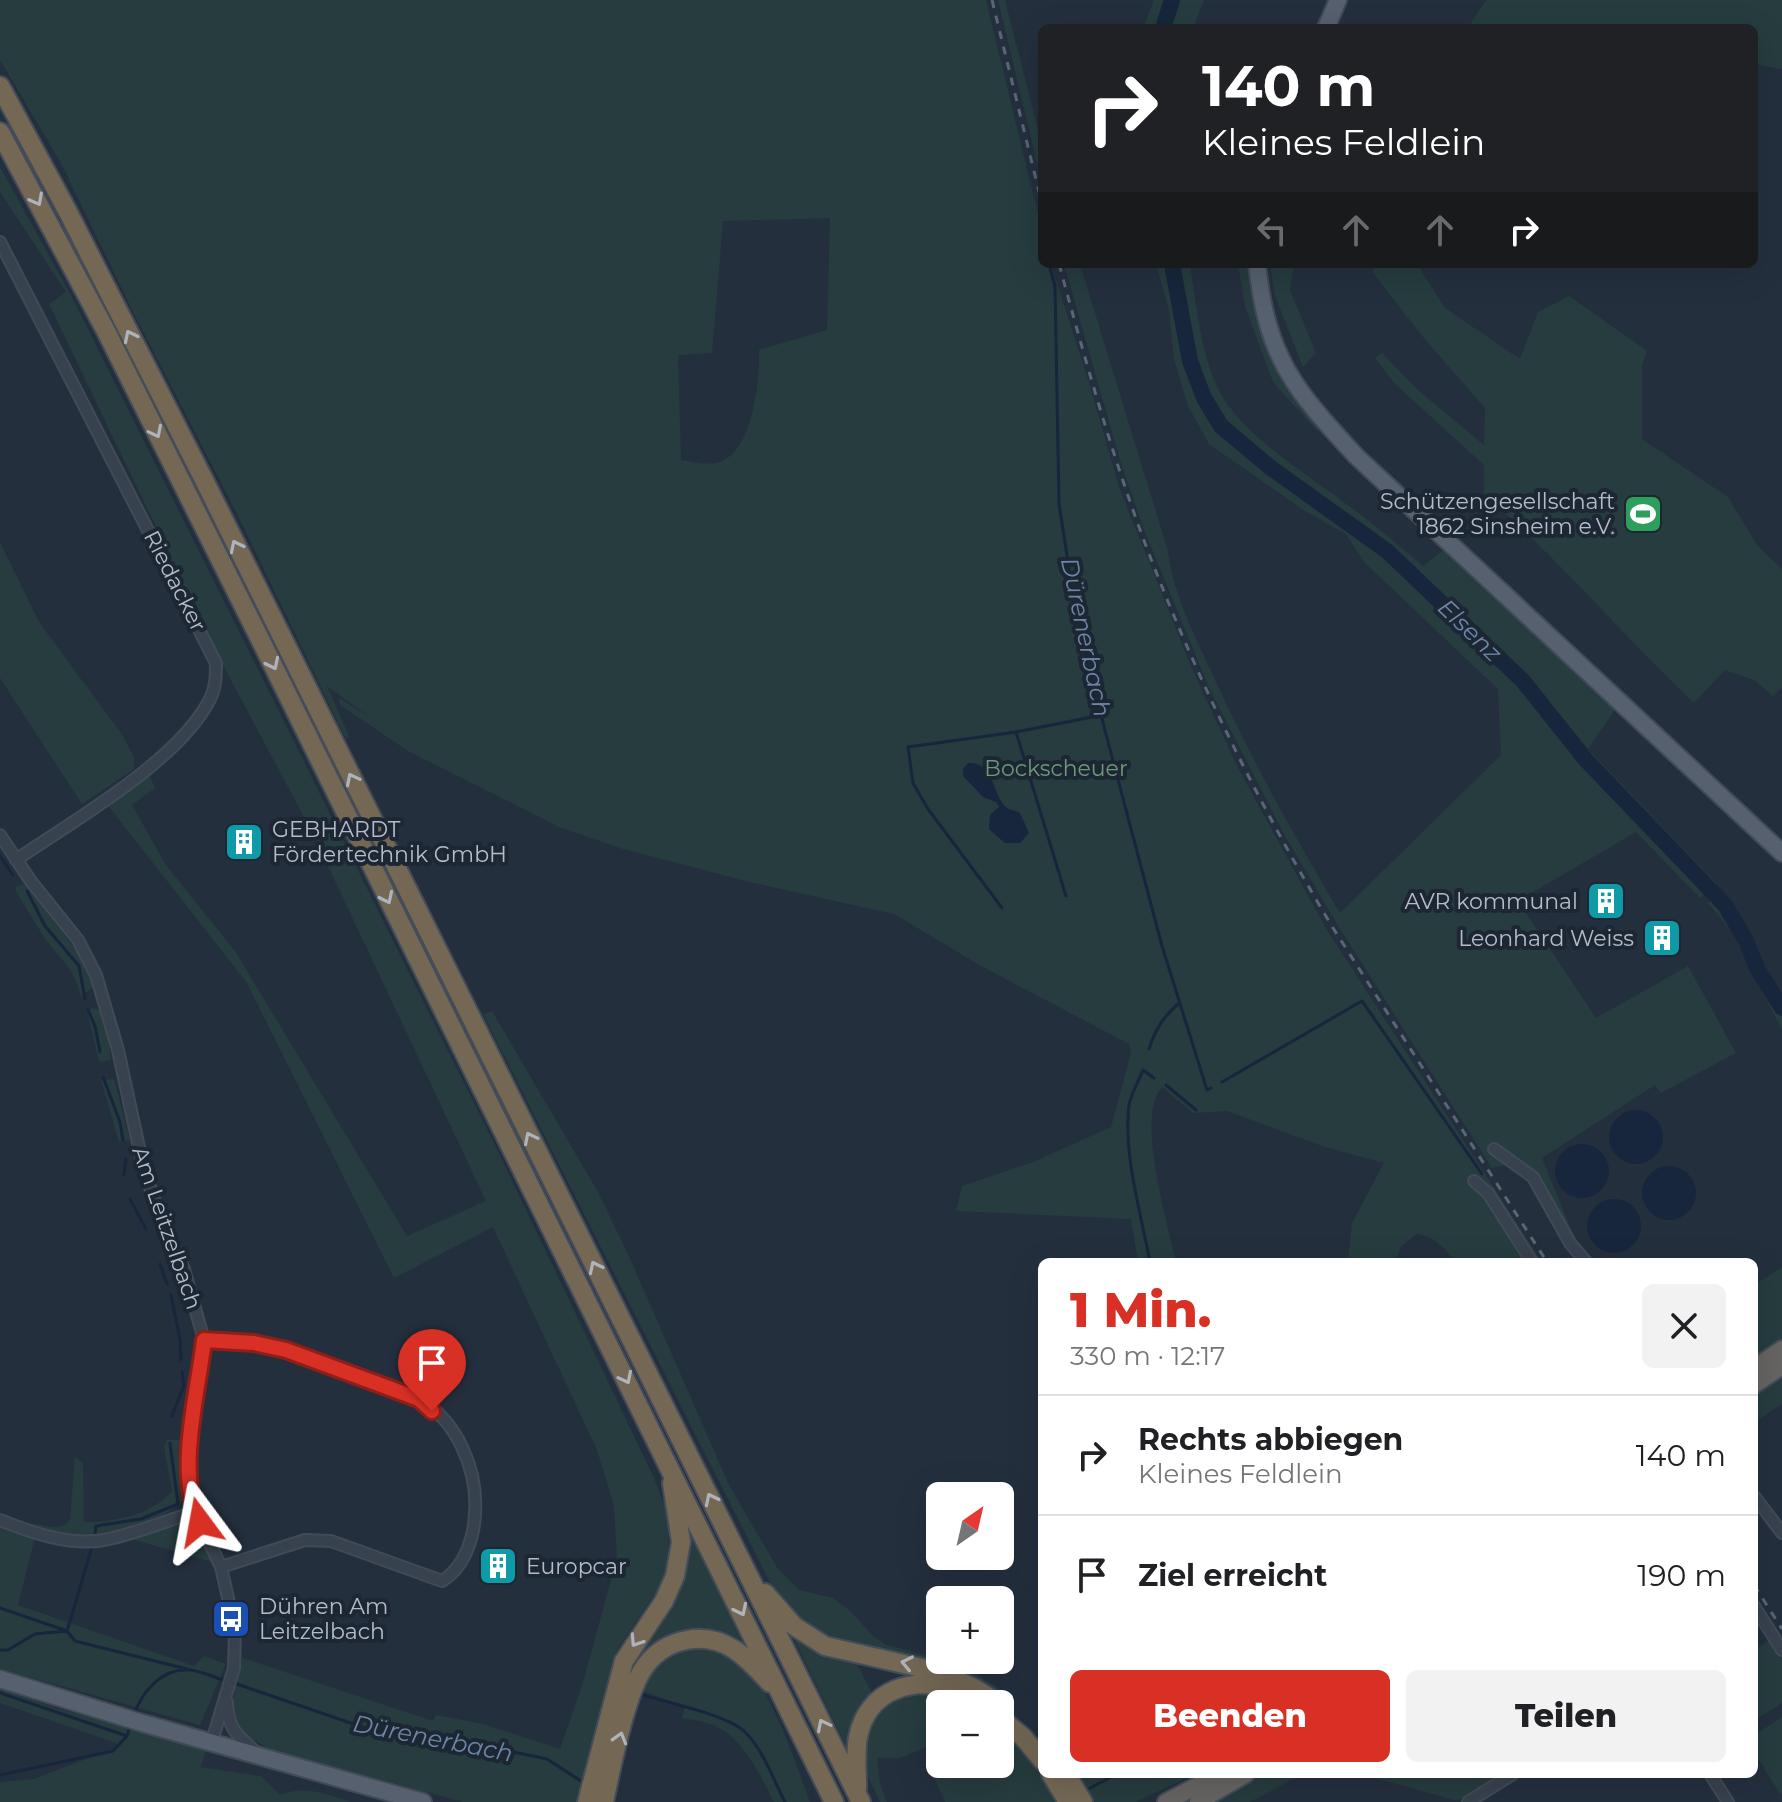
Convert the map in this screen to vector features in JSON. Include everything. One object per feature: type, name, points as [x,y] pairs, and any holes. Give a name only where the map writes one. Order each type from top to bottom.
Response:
[{"type":"highway","points":[[0,86],[68,212],[204,480],[860,1798]]},
{"type":"highway","points":[[0,132],[71,264],[198,515],[834,1802]]},
{"type":"highway","points":[[1758,1365],[1782,1349]]},
{"type":"highway","points":[[1758,1382],[1782,1366]]},
{"type":"highway","points":[[604,1802],[630,1650],[671,1589],[680,1556],[679,1523],[669,1464]]},
{"type":"highway","points":[[745,1569],[794,1626],[825,1646],[919,1666],[978,1690]]},
{"type":"highway","points":[[587,1802],[623,1696],[644,1667],[664,1648],[691,1639],[709,1639],[728,1644],[746,1656],[783,1697]]},
{"type":"highway","points":[[860,1798],[858,1734],[879,1699],[905,1684],[922,1682],[955,1690]]},
{"type":"highway","points":[[1014,1717],[1038,1738]]},
{"type":"highway","points":[[1014,1730],[1038,1755]]},
{"type":"highway","points":[[1053,1778],[1068,1802]]},
{"type":"highway","points":[[1068,1778],[1083,1802]]},
{"type":"highway","points":[[1166,1802],[1211,1778]]},
{"type":"highway","points":[[1198,1802],[1239,1778]]},
{"type":"main road","points":[[1328,24],[1338,0]]},
{"type":"main road","points":[[1257,268],[1260,297],[1270,338],[1283,366],[1310,407],[1356,456],[1782,853]]},
{"type":"main road","points":[[0,1679],[142,1723],[423,1802]]},
{"type":"street","name":"Riedacker","points":[[0,242],[216,663],[216,685],[211,698],[174,745],[16,860]]},
{"type":"street","name":"Am Leitzelbach","points":[[0,835],[78,940],[96,975],[118,1050],[143,1166],[158,1211],[184,1269],[204,1340],[188,1457],[195,1512],[221,1567],[235,1629],[234,1668],[212,1741]]},
{"type":"street","points":[[1494,1149],[1533,1177],[1570,1243],[1583,1258]]},
{"type":"street","points":[[1474,1181],[1488,1193],[1529,1258]]},
{"type":"street","points":[[204,1340],[254,1343],[286,1350],[419,1399],[445,1422],[462,1447],[471,1466],[476,1491],[475,1519],[465,1555],[455,1573],[442,1581],[331,1541],[305,1540],[221,1567]]},
{"type":"street","points":[[1758,1501],[1782,1533]]},
{"type":"street","points":[[0,1520],[40,1534],[103,1540],[195,1512]]},
{"type":"street","points":[[1758,1620],[1782,1650]]},
{"type":"street","name":"Am Leitzelbach","points":[[228,1690],[228,1722],[233,1731],[259,1755]]},
{"type":"street","points":[[1468,1802],[1507,1778]]},
{"type":"street","points":[[1713,1778],[1728,1802]]},
{"type":"green space","name":"Bockscheuer","points":[[0,0],[986,0],[1038,214],[1038,268],[1052,268],[1119,487],[1193,671],[1238,768],[1327,930],[1539,1258],[1452,1258],[1429,1237],[1417,1234],[1401,1246],[1396,1258],[1348,1258],[1352,1223],[1384,1163],[1325,1147],[1227,1111],[1193,1113],[1162,1087],[1155,1102],[1152,1146],[1175,1258],[1137,1258],[1131,1219],[956,1211],[962,1186],[1033,1162],[1111,1127],[1131,1053],[1129,1044],[983,967],[894,914],[750,882],[623,849],[559,827],[408,751],[340,705],[339,698],[368,716],[327,686],[349,736],[346,739],[61,163],[0,60]],"holes":[[[830,218],[827,330],[759,350],[753,411],[742,441],[724,460],[714,463],[681,460],[678,355],[712,353],[723,221]]]},
{"type":"green space","points":[[998,0],[1005,0],[1038,129],[1038,167]]},
{"type":"green space","points":[[1154,0],[1204,0],[1195,24],[1145,24]]},
{"type":"green space","points":[[1486,0],[1782,0],[1782,69],[1758,65],[1758,24],[1471,24]]},
{"type":"green space","points":[[0,167],[73,299],[498,1151],[654,1478],[669,1517],[668,1564],[659,1588],[616,1652],[577,1802],[463,1802],[271,1750],[235,1729],[231,1713],[240,1657],[433,1721],[436,1715],[483,1724],[560,1749],[582,1686],[617,1558],[614,1506],[597,1450],[493,1227],[394,1278],[247,983],[106,803],[148,772],[155,788],[132,805],[166,865],[235,951],[407,1236],[486,1201],[310,828],[218,656],[49,304],[66,292],[0,192]]},
{"type":"green space","points":[[1065,268],[1081,268],[1168,551],[1174,582],[1191,627],[1256,764],[1340,913],[1501,755],[1498,689],[1364,562],[1346,534],[1305,511],[1209,444],[1188,406],[1174,359],[1169,310],[1157,268],[1191,268],[1199,325],[1216,384],[1225,401],[1253,433],[1423,566],[1446,548],[1616,708],[1588,749],[1717,884],[1700,898],[1636,832],[1518,901],[1596,1018],[1688,966],[1736,1053],[1661,1093],[1655,1085],[1542,1158],[1575,1239],[1593,1258],[1589,1258],[1573,1241],[1536,1175],[1508,1165],[1492,1168],[1340,929],[1285,836],[1210,690],[1144,530],[1122,467]]},
{"type":"green space","points":[[1239,268],[1250,268],[1319,426],[1318,432],[1273,382],[1245,306]]},
{"type":"green space","points":[[1271,268],[1293,268],[1290,290],[1316,353],[1303,367],[1275,296]]},
{"type":"green space","points":[[1374,268],[1420,268],[1445,308],[1520,359],[1538,312],[1569,296],[1647,351],[1642,365],[1642,439],[1728,497],[1757,545],[1782,569],[1782,687],[1773,696],[1754,680],[1725,670],[1694,703],[1484,494],[1484,465],[1395,384],[1375,358],[1382,353],[1419,391],[1484,445],[1485,408],[1373,273]]},
{"type":"green space","points":[[0,542],[39,622],[121,733],[134,757],[134,769],[82,804],[0,678]]},
{"type":"green space","points":[[26,884],[83,960],[93,987],[81,996],[70,969],[43,935],[15,890],[17,886]]},
{"type":"green space","points":[[1721,895],[1782,994],[1782,1029],[1734,934],[1708,903]]},
{"type":"green space","points":[[92,1008],[100,1010],[107,1028],[111,1060],[99,1062],[87,1011]]},
{"type":"green space","points":[[492,1011],[598,1192],[729,1485],[778,1569],[799,1590],[833,1598],[886,1645],[926,1655],[926,1667],[820,1637],[793,1616],[772,1586],[483,1014]]},
{"type":"green space","points":[[114,1079],[130,1140],[119,1142],[101,1080]]},
{"type":"green space","points":[[1782,1267],[1782,1344],[1758,1360],[1758,1282]]},
{"type":"green space","points":[[1782,1375],[1782,1404],[1758,1420],[1758,1393]]},
{"type":"green space","points":[[167,1440],[180,1440],[184,1500],[170,1511],[131,1528],[87,1536],[46,1531],[30,1523],[58,1527],[70,1519],[75,1457],[83,1463],[84,1522],[119,1519],[155,1506],[172,1491],[164,1447]]},
{"type":"green space","points":[[182,1522],[198,1530],[212,1562],[131,1539]]},
{"type":"green space","points":[[0,1524],[35,1537],[18,1605],[194,1666],[204,1656],[226,1664],[200,1725],[0,1669]]},
{"type":"green space","points":[[685,1524],[748,1652],[694,1633],[628,1680],[630,1667],[669,1601]]},
{"type":"green space","points":[[791,1633],[833,1657],[856,1662],[873,1695],[850,1727],[846,1746]]},
{"type":"green space","points":[[1771,1639],[1782,1657],[1782,1703],[1758,1718],[1758,1647]]},
{"type":"green space","points":[[697,1645],[733,1656],[754,1676],[782,1728],[810,1802],[774,1802],[750,1758],[734,1739],[713,1725],[682,1718],[685,1706],[642,1691],[649,1673],[662,1660]]},
{"type":"green space","points":[[951,1674],[978,1674],[1002,1690],[991,1690],[979,1682]]},
{"type":"green space","points":[[0,1689],[59,1709],[207,1749],[200,1767],[261,1776],[280,1795],[307,1791],[351,1802],[0,1802],[0,1782],[34,1779],[122,1745],[0,1703]]},
{"type":"green space","points":[[926,1693],[926,1747],[900,1758],[877,1758],[880,1784],[887,1802],[880,1802],[865,1770],[865,1730],[872,1715],[898,1694]]},
{"type":"green space","points":[[1782,1717],[1780,1794],[1758,1758],[1758,1732]]},
{"type":"green space","points":[[1014,1738],[1038,1768],[1038,1778],[1045,1778],[1060,1802],[945,1802],[934,1778],[1014,1778]]},
{"type":"green space","points":[[1077,1778],[1187,1778],[1136,1802],[1094,1802]]},
{"type":"green space","points":[[1252,1778],[1295,1778],[1250,1802],[1210,1802]]},
{"type":"green space","points":[[1375,1778],[1497,1778],[1457,1801]]},
{"type":"water","points":[[968,763],[984,768],[1002,802],[1007,808],[1020,813],[1029,833],[1020,843],[1005,843],[989,829],[990,815],[999,807],[996,802],[983,797],[963,776],[963,769]]},
{"type":"water","points":[[1636,1110],[1655,1118],[1663,1137],[1655,1156],[1636,1164],[1617,1156],[1609,1137],[1617,1118]]},
{"type":"water","points":[[1582,1144],[1601,1152],[1609,1171],[1601,1190],[1582,1198],[1563,1190],[1555,1171],[1563,1152]]},
{"type":"water","points":[[1669,1166],[1688,1174],[1696,1193],[1688,1212],[1669,1220],[1650,1212],[1642,1193],[1650,1174]]},
{"type":"water","points":[[1614,1199],[1633,1207],[1641,1226],[1633,1245],[1614,1253],[1595,1245],[1587,1226],[1595,1207]]},
{"type":"waterway","name":"Elsenz","points":[[1164,24],[1172,0]]},
{"type":"waterway","name":"Dürenerbach","points":[[1050,268],[1055,286],[1059,504],[1079,632],[1162,946],[1207,1090],[1211,1088]]},
{"type":"waterway","name":"Elsenz","points":[[1173,268],[1190,361],[1204,398],[1221,426],[1271,468],[1387,551],[1523,681],[1586,760],[1725,905],[1745,939],[1758,970],[1782,1008]]},
{"type":"waterway","points":[[1002,908],[928,809],[913,783],[908,747],[1016,732],[1102,715]]},
{"type":"waterway","points":[[1016,732],[1066,896]]},
{"type":"waterway","points":[[0,856],[13,875]]},
{"type":"waterway","points":[[27,891],[45,926],[79,966],[85,999]]},
{"type":"waterway","points":[[1222,1082],[1362,1001],[1482,1174]]},
{"type":"waterway","name":"Dürenerbach","points":[[1149,1049],[1160,1024],[1179,1003]]},
{"type":"waterway","points":[[88,1010],[100,1052]]},
{"type":"waterway","name":"Dürenerbach","points":[[1149,1258],[1134,1184],[1128,1124],[1130,1101],[1143,1070],[1154,1078]]},
{"type":"waterway","points":[[103,1077],[120,1122],[123,1140]]},
{"type":"waterway","points":[[1166,1085],[1196,1110]]},
{"type":"waterway","points":[[124,1175],[126,1159]]},
{"type":"waterway","points":[[130,1199],[146,1229]]},
{"type":"waterway","points":[[160,1264],[167,1284]]},
{"type":"waterway","points":[[171,1295],[181,1360]]},
{"type":"waterway","points":[[172,1416],[184,1385],[182,1372]]},
{"type":"waterway","points":[[95,1534],[96,1526],[141,1519],[178,1504],[170,1443]]},
{"type":"waterway","points":[[0,1608],[67,1631],[92,1547]]},
{"type":"waterway","name":"Dürenerbach","points":[[0,1650],[8,1650],[35,1634],[67,1631],[75,1641],[187,1669]]},
{"type":"waterway","name":"Dürenerbach","points":[[134,1715],[154,1683],[171,1673],[195,1671],[227,1681]]},
{"type":"waterway","name":"Dürenerbach","points":[[234,1683],[371,1730],[456,1740],[547,1759],[581,1781]]},
{"type":"waterway","name":"Dürenerbach","points":[[0,1693],[127,1736],[130,1726]]},
{"type":"waterway","points":[[643,1695],[710,1714],[744,1731],[762,1755],[785,1802]]},
{"type":"waterway","points":[[0,1775],[113,1751],[127,1736]]},
{"type":"waterway","name":"Dürenerbach","points":[[1090,1788],[1109,1778]]},
{"type":"railway","points":[[992,0],[1038,188]]},
{"type":"railway","points":[[1060,268],[1101,413],[1138,523],[1170,607],[1234,748],[1333,928],[1544,1258]]},
{"type":"railway","points":[[1758,1591],[1782,1629]]},
{"type":"place","name":"Schützengesellschaft 1862 Sinsheim e.V.","points":[[1643,514]]},
{"type":"place","name":"GEBHARDT Fördertechnik GmbH","points":[[244,842]]},
{"type":"place","name":"AVR kommunal","points":[[1606,901]]},
{"type":"place","name":"Leonhard Weiss","points":[[1662,938]]},
{"type":"place","name":"Europcar","points":[[498,1566]]},
{"type":"place","name":"Dühren Am Leitzelbach","points":[[231,1619]]},
{"type":"route","points":[[200,1522],[195,1512],[188,1457],[204,1340],[254,1343],[286,1350],[419,1399],[432,1411]]}]
